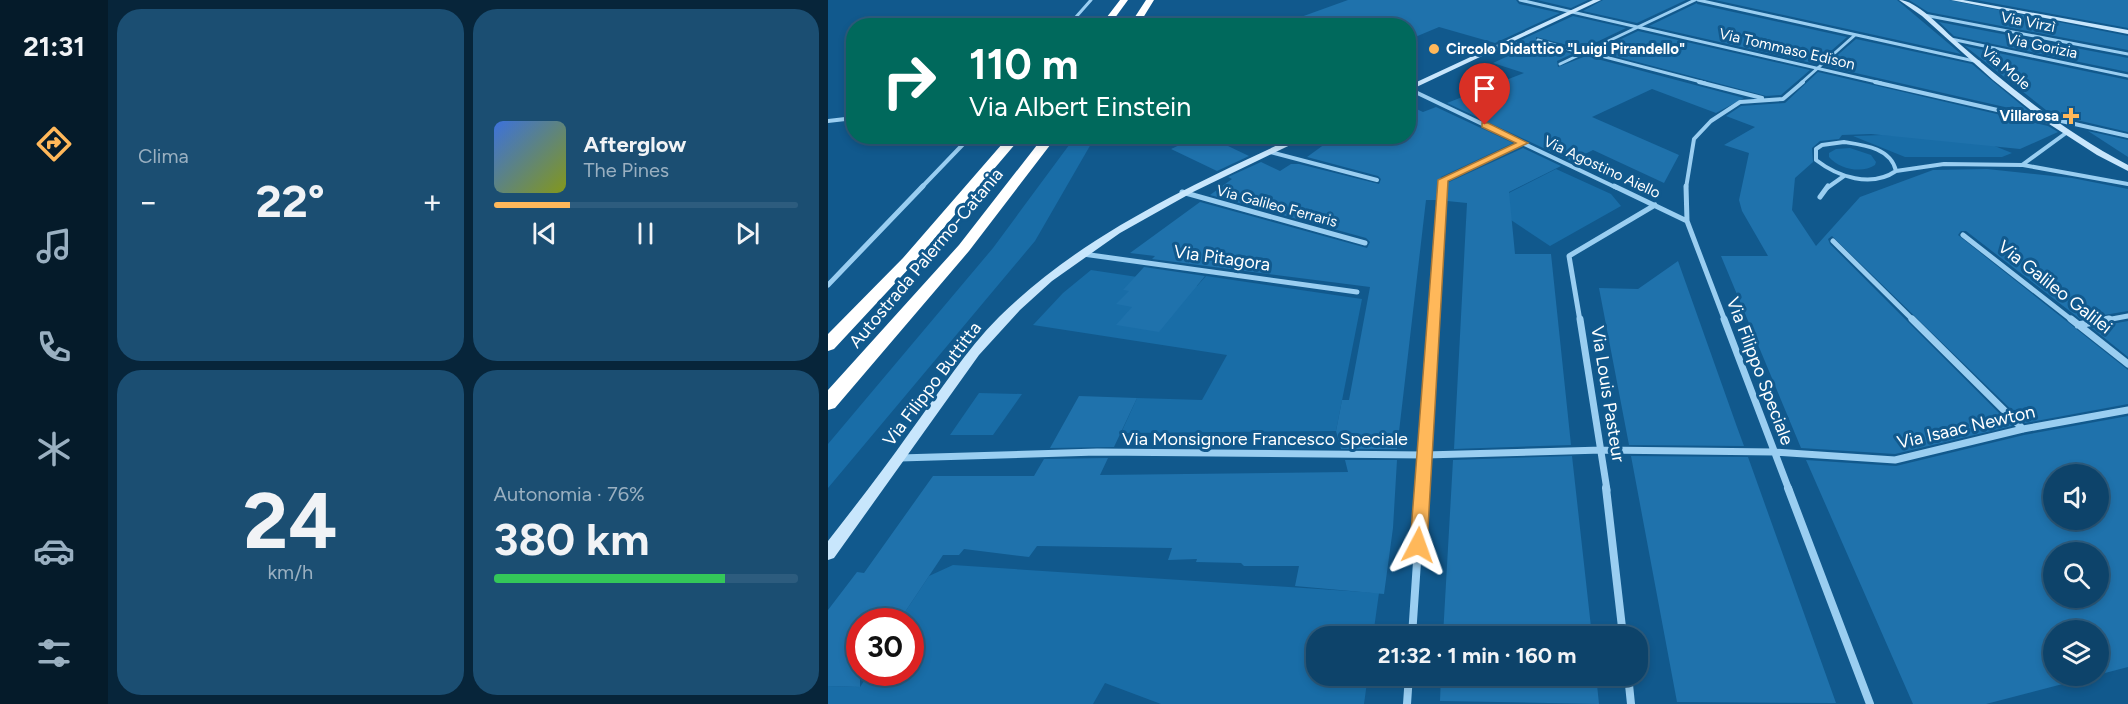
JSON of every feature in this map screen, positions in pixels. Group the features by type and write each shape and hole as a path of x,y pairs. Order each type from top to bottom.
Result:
{"highway":[{"path":"1110,18 1124,0"},
{"path":"1138,18 1150,0"},
{"name":"Autostrada Palermo-Catania","path":"828,345 924,243 1009,144"},
{"name":"Autostrada Palermo-Catania","path":"828,404 964,248 1045,144"}],"main road":[{"path":"1416,86 1598,0"},
{"name":"Via Mole","path":"1902,0 1924,15 2047,120 2093,151 2126,166"},
{"path":"1954,0 2128,32"},
{"name":"Via Filippo Buttitta","path":"828,553 899,459 968,361 1016,307 1083,254 1181,192 1288,144"}],"street":[{"path":"1075,18 1091,0"},
{"name":"Via Tommaso Edison","path":"1520,0 1818,69 2128,136"},
{"path":"1560,64 1696,0 1979,62"},
{"name":"Via Virzì","path":"1924,15 2128,54"},
{"path":"1818,69 1855,35"},
{"name":"Via Gorizia","path":"1951,39 2128,76"},
{"path":"1538,40 1769,100"},
{"name":"Via Filippo Speciale","path":"1818,69 1783,99 1740,102 1711,121 1694,139 1686,185 1687,220 1870,704"},
{"name":"Via Agostino Aiello","path":"1416,92 1687,220"},
{"path":"828,122 846,119"},
{"path":"2022,165 2066,133"},
{"path":"1413,626 1443,180 1523,143"},
{"path":"1896,171 1896,165 1891,159 1864,146 1832,143 1816,149 1816,160 1822,166 1844,176 1883,178 1896,171 1944,164 2022,165 2128,184"},
{"path":"828,285 963,144"},
{"path":"1270,152 1377,180"},
{"path":"1820,197 1830,184 1844,176"},
{"name":"Via Galileo Ferraris","path":"1181,192 1365,243"},
{"name":"Via Louis Pasteur","path":"1622,626 1602,450 1569,256 1654,205"},
{"name":"Via Galileo Galilei","path":"1963,235 2128,364"},
{"path":"1833,241 2023,429"},
{"name":"Via Pitagora","path":"1083,254 1357,292"},
{"path":"2078,325 2128,316"},
{"name":"Via Isaac Newton","path":"1774,452 1895,460 2023,429 2128,410"},
{"name":"Via Monsignore Francesco Speciale","path":"899,459 1097,452 1425,454 1602,450 1774,452"},
{"path":"1407,704 1408,686"},
{"path":"1629,686 1631,704"}],"shaded area":[{"path":"1853,136 1977,139 2012,153 2002,157 1905,157"},
{"path":"1070,144 1091,144 1035,241 828,488 828,444 993,248"},
{"path":"1850,148 1871,155 1876,162 1875,165 1864,169 1851,169 1839,165 1829,157 1829,153 1836,149"},
{"path":"1556,169 1611,194 1621,206 1550,246 1487,204"},
{"path":"1091,270 1197,286 1206,276 1362,299 1336,431 1121,433 1137,398 1202,400 1227,355 1033,325 1063,293"},
{"path":"979,393 1022,394 993,435 950,435"},
{"path":"953,565 1379,593 1374,626 1306,626 1306,686 1366,686 1364,704 1161,704 1105,683 1093,704 828,704 828,686 924,686 924,608 908,608 929,576"}],"building":[{"path":"1348,0 1516,0 1519,4 1560,13 1495,43 1439,27 1416,37 1416,18 1298,18"},
{"path":"1537,0 1588,0 1571,8"},
{"path":"1603,0 1686,0 1637,23 1583,11"},
{"path":"1715,0 1897,0 1961,54"},
{"path":"1909,0 1949,0 2128,36 2128,50 1928,12"},
{"path":"1976,0 2128,0 2128,28"},
{"path":"1697,3 1847,37 1816,64 1649,26"},
{"path":"1573,16 1626,28 1582,49 1536,37 1536,43 1572,54 1557,61 1558,67 1586,56 1744,98 1716,113 1652,89 1592,117 1679,155 1664,183 1593,150 1571,161 1447,103 1524,73 1493,63 1521,50 1508,46"},
{"path":"1939,22 2128,58 2128,72 1954,36"},
{"path":"1638,31 1810,70 1781,95 1766,96 1596,51"},
{"path":"1856,39 1972,64 2031,113 1825,66"},
{"path":"1965,46 2128,80 2128,132 2051,114"},
{"path":"1818,72 2048,126 2058,132 2020,149 1871,134 1842,135 1839,139 1820,141 1812,148 1813,162 1795,178 1792,210 1816,246 1860,197 1933,170 1987,169 2072,178 2128,189 2128,311 2080,319 1966,231 1961,231 1958,235 2128,370 2128,404 2025,423 1832,236 1828,239 1830,244 2012,426 1895,454 1801,448 1721,256 1768,256 1742,211 1739,200 1749,153 1724,145 1755,127 1726,116 1741,106 1785,103"},
{"path":"1436,107 1513,143 1441,177 1437,200 1426,200 1397,449 1341,449 1336,431 1342,400 1349,400 1370,287 1152,259 1155,256 1130,253 1200,202 1367,248 1370,242 1366,238 1210,195 1232,179 1228,177 1261,162 1280,171 1291,164 1299,164 1379,184 1381,179 1378,176 1307,157 1325,144 1416,144 1416,109 1423,112"},
{"path":"2088,131 2128,140 2128,157"},
{"path":"1182,144 1224,144 1249,156 1217,171 1171,149"},
{"path":"1523,148 1561,166 1509,192 1515,254 1551,254 1571,445 1454,449 1467,203 1447,201 1447,183"},
{"path":"1678,261 1744,446 1629,445 1599,288 1638,289"},
{"path":"1144,267 1205,276 1159,332 1116,325 1132,307 1116,304 1129,291 1123,290"},
{"path":"2128,321 2128,357 2092,328 2111,324"},
{"path":"1079,396 1137,398 1114,447 1050,448"},
{"path":"2128,416 2128,667 2109,672 2109,620 2043,620 2043,686 2055,686 1986,704 1913,704 1806,460 1896,466 2024,435"},
{"path":"1572,456 1591,626 1444,626 1453,460"},
{"path":"1631,456 1748,457 1836,703 1677,702"},
{"path":"1108,458 1100,475 1348,472 1345,460 1397,460 1393,528 1384,594 1295,586 1299,566 1244,566 1241,563 1196,562 1197,559 1168,560 1172,548 1037,546 1029,557 964,549 959,555 943,555 908,608 846,608 846,686 860,687 828,686 828,610 857,572 864,573 933,476 1034,476 1044,459"},
{"path":"1441,686 1597,686 1599,704 1440,701"}],"place":[{"name":"Circolo Didattico \"Luigi Pirandello\"","path":"1434,49"},
{"name":"Villarosa","path":"2071,116"}],"route":[{"path":"1418,545 1443,180 1523,143 1485,125"}]}
